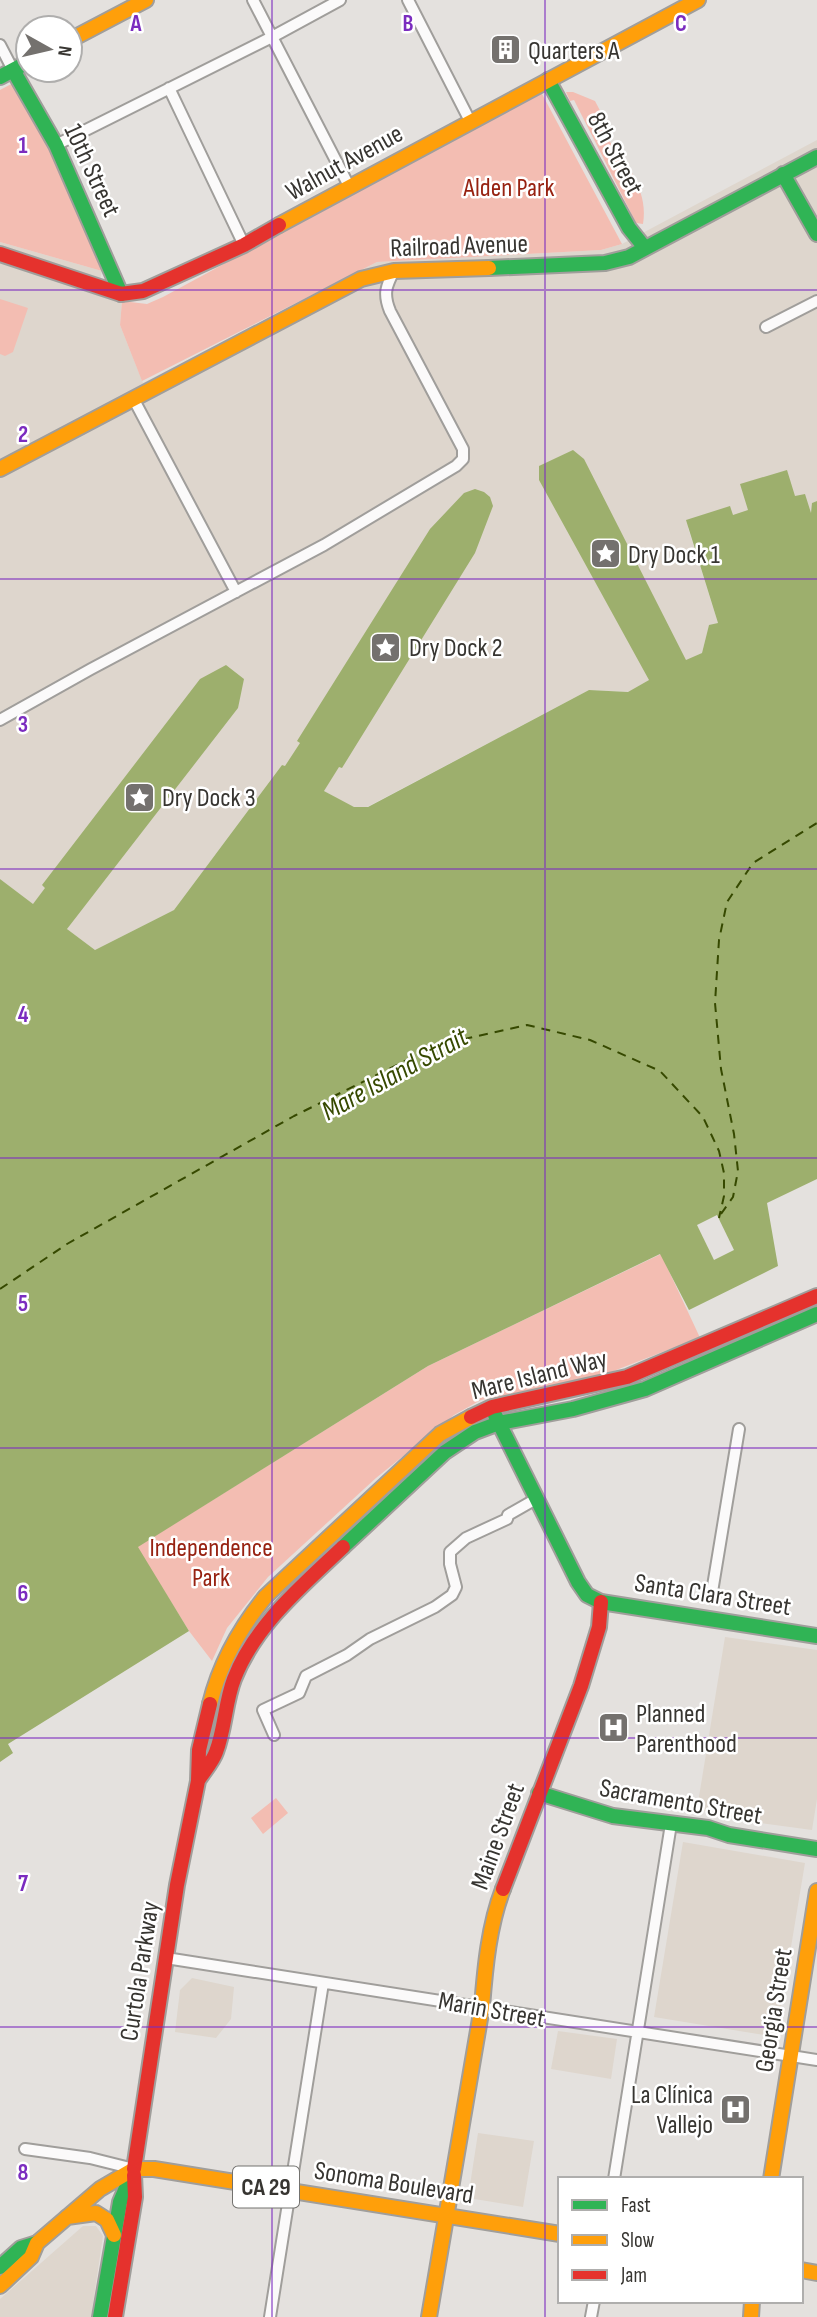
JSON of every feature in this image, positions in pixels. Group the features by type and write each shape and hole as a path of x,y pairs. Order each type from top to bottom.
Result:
{"street":[{"path":"84,33 146,0"},
{"path":"253,0 349,186"},
{"path":"56,145 340,0"},
{"path":"408,0 470,121"},
{"name":"Walnut Avenue","path":"121,294 143,291 161,284 244,245 698,0"},
{"path":"0,45 7,74"},
{"name":"10th Street","path":"7,74 56,145 121,294"},
{"name":"8th Street","path":"548,80 629,228 645,247"},
{"path":"169,88 244,245"},
{"name":"Railroad Avenue","path":"0,469 344,286 370,276 394,271 595,264 629,257 817,157"},
{"path":"783,174 817,234"},
{"path":"0,254 121,294"},
{"path":"0,720 91,668 324,545 456,466 463,459 463,449 390,311 385,297 386,287 394,271"},
{"path":"766,327 817,301"},
{"path":"133,398 236,592"},
{"name":"Mare Island Way","path":"229,1651 251,1614 266,1596 440,1434 459,1422 492,1407 627,1377 817,1296"},
{"name":"Mare Island Way","path":"243,1659 267,1624 293,1594 445,1452 475,1432 499,1423 573,1409 645,1389 817,1314"},
{"path":"492,1407 578,1582 587,1595 601,1602"},
{"path":"710,1598 739,1429"},
{"path":"274,1735 263,1710 299,1693 306,1676 347,1655 370,1639 435,1607 452,1595 456,1587 450,1552 466,1538 507,1519 508,1515 519,1507 536,1499"},
{"name":"Santa Clara Street","path":"601,1602 817,1636"},
{"name":"Maine Street","path":"429,2317 497,1905 584,1675 599,1627 601,1602"},
{"name":"Curtola Parkway","path":"115,2317 135,2197 134,2169 166,1958 181,1862 198,1780 199,1750 216,1679 229,1651"},
{"name":"Curtola Parkway","path":"198,1780 216,1753 225,1708 243,1659"},
{"name":"Sacramento Street","path":"539,1793 599,1813 708,1828 729,1835 817,1849"},
{"path":"614,2177 671,1824"},
{"name":"Georgia Street","path":"771,2177 817,1891"},
{"name":"Marin Street","path":"166,1958 817,2060"},
{"path":"270,2317 323,1983"},
{"path":"25,2149 90,2158 134,2169"},
{"path":"0,2286 31,2257 37,2243 64,2218 100,2189 134,2169"},
{"name":"Curtola Parkway","path":"100,2317 120,2202 134,2169"},
{"name":"Sonoma Boulevard","path":"134,2169 154,2169 558,2234"},
{"path":"64,2218 96,2213 107,2220 114,2235"},
{"path":"0,2267 21,2248 37,2243"}],"shaded area":[{"path":"817,140 817,501 812,503 813,520 688,528 718,623 709,626 702,653 686,661 684,658 648,677 649,680 629,692 589,690 367,807 354,807 344,803 282,765 174,910 95,950 67,929 72,921 32,904 0,879 0,242 102,271 97,293 122,301 120,325 143,383 377,262 601,250 622,244"},
{"path":"725,1637 817,1650 817,1799 812,1830 753,1822 697,1809"},
{"path":"683,1842 805,1863 776,2037 654,2017"},
{"path":"192,1978 234,1987 231,2019 216,2038 175,2032 180,1990"},
{"path":"558,2031 617,2039 611,2079 551,2069"},
{"path":"478,2133 534,2141 523,2207 468,2198"},
{"path":"83,2226 96,2226 103,2236 91,2317 0,2317 0,2299"}],"green space":[{"path":"14,83 19,84 43,125 105,264 102,271 0,242 0,90"},
{"name":"Alden Park","path":"541,92 622,244 601,250 377,262 142,381 120,325 122,301 147,304 163,297"},
{"path":"566,92 595,101 607,124 602,127 628,175 632,173 638,186 643,204 643,224 636,223 574,100 570,101"},
{"path":"0,299 28,308 13,352 5,356 0,354"},
{"name":"Independence Park","path":"661,1254 702,1342 670,1349 606,1374 481,1400 454,1415 376,1478 268,1577 227,1628 212,1661 189,1631 137,1547 428,1366"},
{"path":"276,1798 288,1813 263,1834 251,1818"}],"water":[{"name":"Mare Island Strait","path":"573,450 584,459 686,660 702,653 709,625 718,623 686,520 730,506 733,515 748,510 740,484 787,470 795,496 805,494 811,513 812,503 817,501 817,1179 767,1203 778,1266 689,1310 660,1254 428,1366 138,1547 189,1631 8,1744 13,1753 0,1762 0,879 33,904 45,888 42,885 200,679 226,665 244,679 238,708 67,929 95,950 174,910 282,765 285,766 300,743 297,741 430,529 464,493 475,489 490,497 493,506 475,553 342,768 339,767 324,791 354,807 368,807 589,690 628,692 649,680 539,480 539,466"}],"pier":[{"path":"717,1215 734,1250 714,1260 697,1225"}],"ferry route":[{"path":"721,1214 733,1197 738,1171 734,1134 721,1069 715,1003 719,940 727,902 753,863 817,823"},
{"path":"0,1289 67,1244 294,1116 437,1045 527,1025 590,1040 660,1071 703,1117 719,1151 724,1173 724,1196 719,1218"}],"traffic: fast":[{"path":"13,70 56,145 121,294"},
{"path":"0,77 14,70"},
{"path":"548,80 629,228 645,248"},
{"path":"489,268 605,263 629,257 817,157"},
{"path":"783,174 817,234"},
{"path":"343,1547 445,1452 475,1432 499,1423 573,1409 645,1389 817,1314"},
{"path":"495,1415 587,1595 601,1602 817,1636"},
{"path":"539,1793 613,1816 708,1828 729,1835 817,1849"},
{"path":"100,2317 120,2202 134,2169"},
{"path":"0,2267 21,2248 37,2243"}],"traffic: slow":[{"path":"84,33 146,0"},
{"path":"279,225 698,0"},
{"path":"0,469 361,279 394,271 489,268"},
{"path":"210,1704 219,1674 232,1647 266,1596 440,1434 471,1417"},
{"path":"429,2317 482,2007 488,1947 503,1889"},
{"path":"771,2177 817,1891"},
{"path":"0,2286 31,2257 37,2243 100,2189 134,2169 154,2169 558,2234"},
{"path":"67,2217 96,2213 107,2220 114,2235"},
{"path":"803,2270 817,2273"},
{"path":"751,2317 752,2303"}],"traffic: jam":[{"path":"0,254 121,294 143,291 244,245 279,225"},
{"path":"471,1417 492,1407 627,1377 817,1296"},
{"path":"199,1779 215,1755 234,1679 254,1641 281,1607 343,1547"},
{"path":"503,1889 581,1686 599,1627 601,1602"},
{"path":"134,2169 177,1885 198,1781 199,1750 210,1704"},
{"path":"115,2317 135,2197 134,2175"}],"place":[{"name":"Quarters A","path":"505,50"},
{"name":"Dry Dock 1","path":"605,554"},
{"name":"Dry Dock 2","path":"386,647"},
{"name":"Dry Dock 3","path":"139,797"},
{"name":"Planned Parenthood","path":"613,1728"},
{"name":"La Clínica Vallejo","path":"736,2109"}]}
